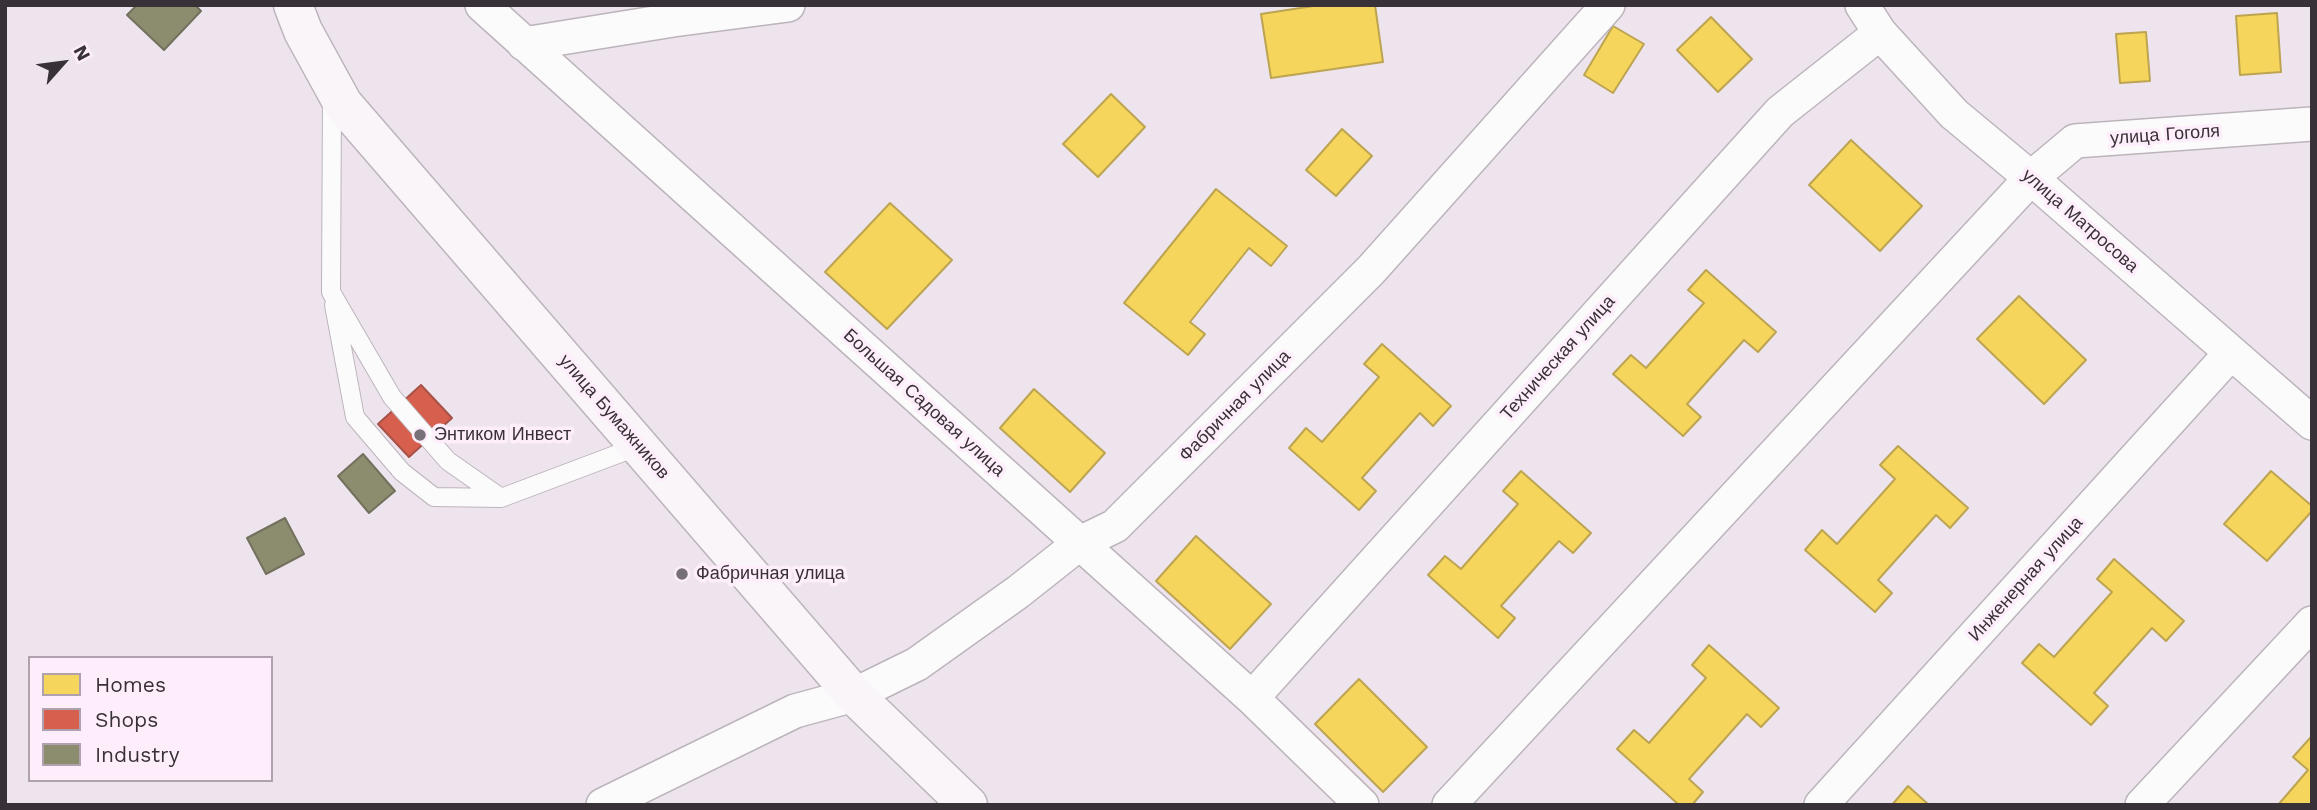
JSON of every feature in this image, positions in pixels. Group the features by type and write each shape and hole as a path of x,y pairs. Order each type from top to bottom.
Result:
{"main road":[{"name":"улица Бумажников","path":"293,5 303,31 343,104 854,695 968,805"}],"street":[{"name":"Большая Садовая улица","path":"482,5 1252,698 1362,805"},
{"path":"524,44 677,13 788,5"},
{"name":"Фабричная улица","path":"603,805 795,711 854,695 917,664 1018,592 1080,543 1115,526 1371,270 1608,5"},
{"name":"улица Матросова","path":"1871,19 1955,114 2312,423"},
{"name":"Техническая улица","path":"1252,698 1780,111 1871,19"},
{"name":"улица Гоголя","path":"2031,178 2075,141 2312,124"},
{"path":"1449,805 2031,178"},
{"name":"Инженерная улица","path":"1821,805 2230,354"},
{"path":"2142,805 2312,623"}],"lane":[{"path":"332,84 331,292 355,417 402,472 434,497 500,498 639,446"},
{"path":"331,292 392,397 449,461 500,498"}],"building: Homes":[{"path":"1320,5 1375,5 1383,62 1271,78 1261,14"},
{"path":"2277,13 2281,72 2240,75 2236,16"},
{"path":"1711,17 1752,59 1718,92 1677,50"},
{"path":"1613,26 1644,44 1613,93 1584,75"},
{"path":"2146,32 2150,81 2120,83 2116,34"},
{"path":"1111,94 1145,127 1098,177 1063,144"},
{"path":"1342,129 1372,156 1336,196 1306,170"},
{"path":"1851,140 1922,206 1880,251 1809,185"},
{"path":"1216,189 1287,246 1271,266 1249,248 1190,322 1205,334 1188,355 1124,303"},
{"path":"890,203 952,260 887,329 825,272"},
{"path":"1706,270 1776,332 1758,352 1744,340 1687,404 1701,417 1683,436 1613,374 1631,355 1646,368 1704,303 1688,290"},
{"path":"2019,296 2086,360 2044,404 1977,339"},
{"path":"1382,344 1451,406 1433,426 1420,413 1362,478 1376,491 1359,510 1289,448 1306,428 1322,442 1379,377 1364,364"},
{"path":"1034,389 1105,453 1070,492 1000,428"},
{"path":"1898,446 1968,508 1950,528 1936,515 1878,580 1892,593 1875,612 1805,550 1822,530 1837,544 1895,479 1880,465"},
{"path":"1521,471 1591,533 1573,553 1559,541 1501,606 1515,618 1498,638 1428,575 1445,556 1461,569 1518,504 1503,491"},
{"path":"2271,471 2312,506 2312,511 2267,561 2224,524"},
{"path":"1196,536 1271,604 1230,649 1156,581"},
{"path":"2114,559 2184,621 2166,641 2152,628 2094,693 2108,706 2091,725 2022,663 2039,644 2054,657 2112,592 2097,579"},
{"path":"1709,645 1779,708 1761,727 1747,714 1689,779 1703,792 1692,805 1679,805 1617,749 1634,730 1649,743 1706,678 1692,665"},
{"path":"1359,679 1427,747 1383,792 1315,724"},
{"path":"2311,737 2312,805 2278,805 2308,770 2293,757"},
{"path":"1908,786 1929,805 1892,805"}],"building: Shops":[{"path":"421,385 452,418 409,457 378,424"}],"building: Industry":[{"path":"137,5 195,5 201,11 164,50 127,15"},
{"path":"363,454 395,491 369,513 338,476"},
{"path":"285,518 304,554 266,574 247,538"}],"place":[{"name":"Энтиком Инвест","path":"420,435"},
{"name":"Фабричная улица","path":"682,574"}]}
